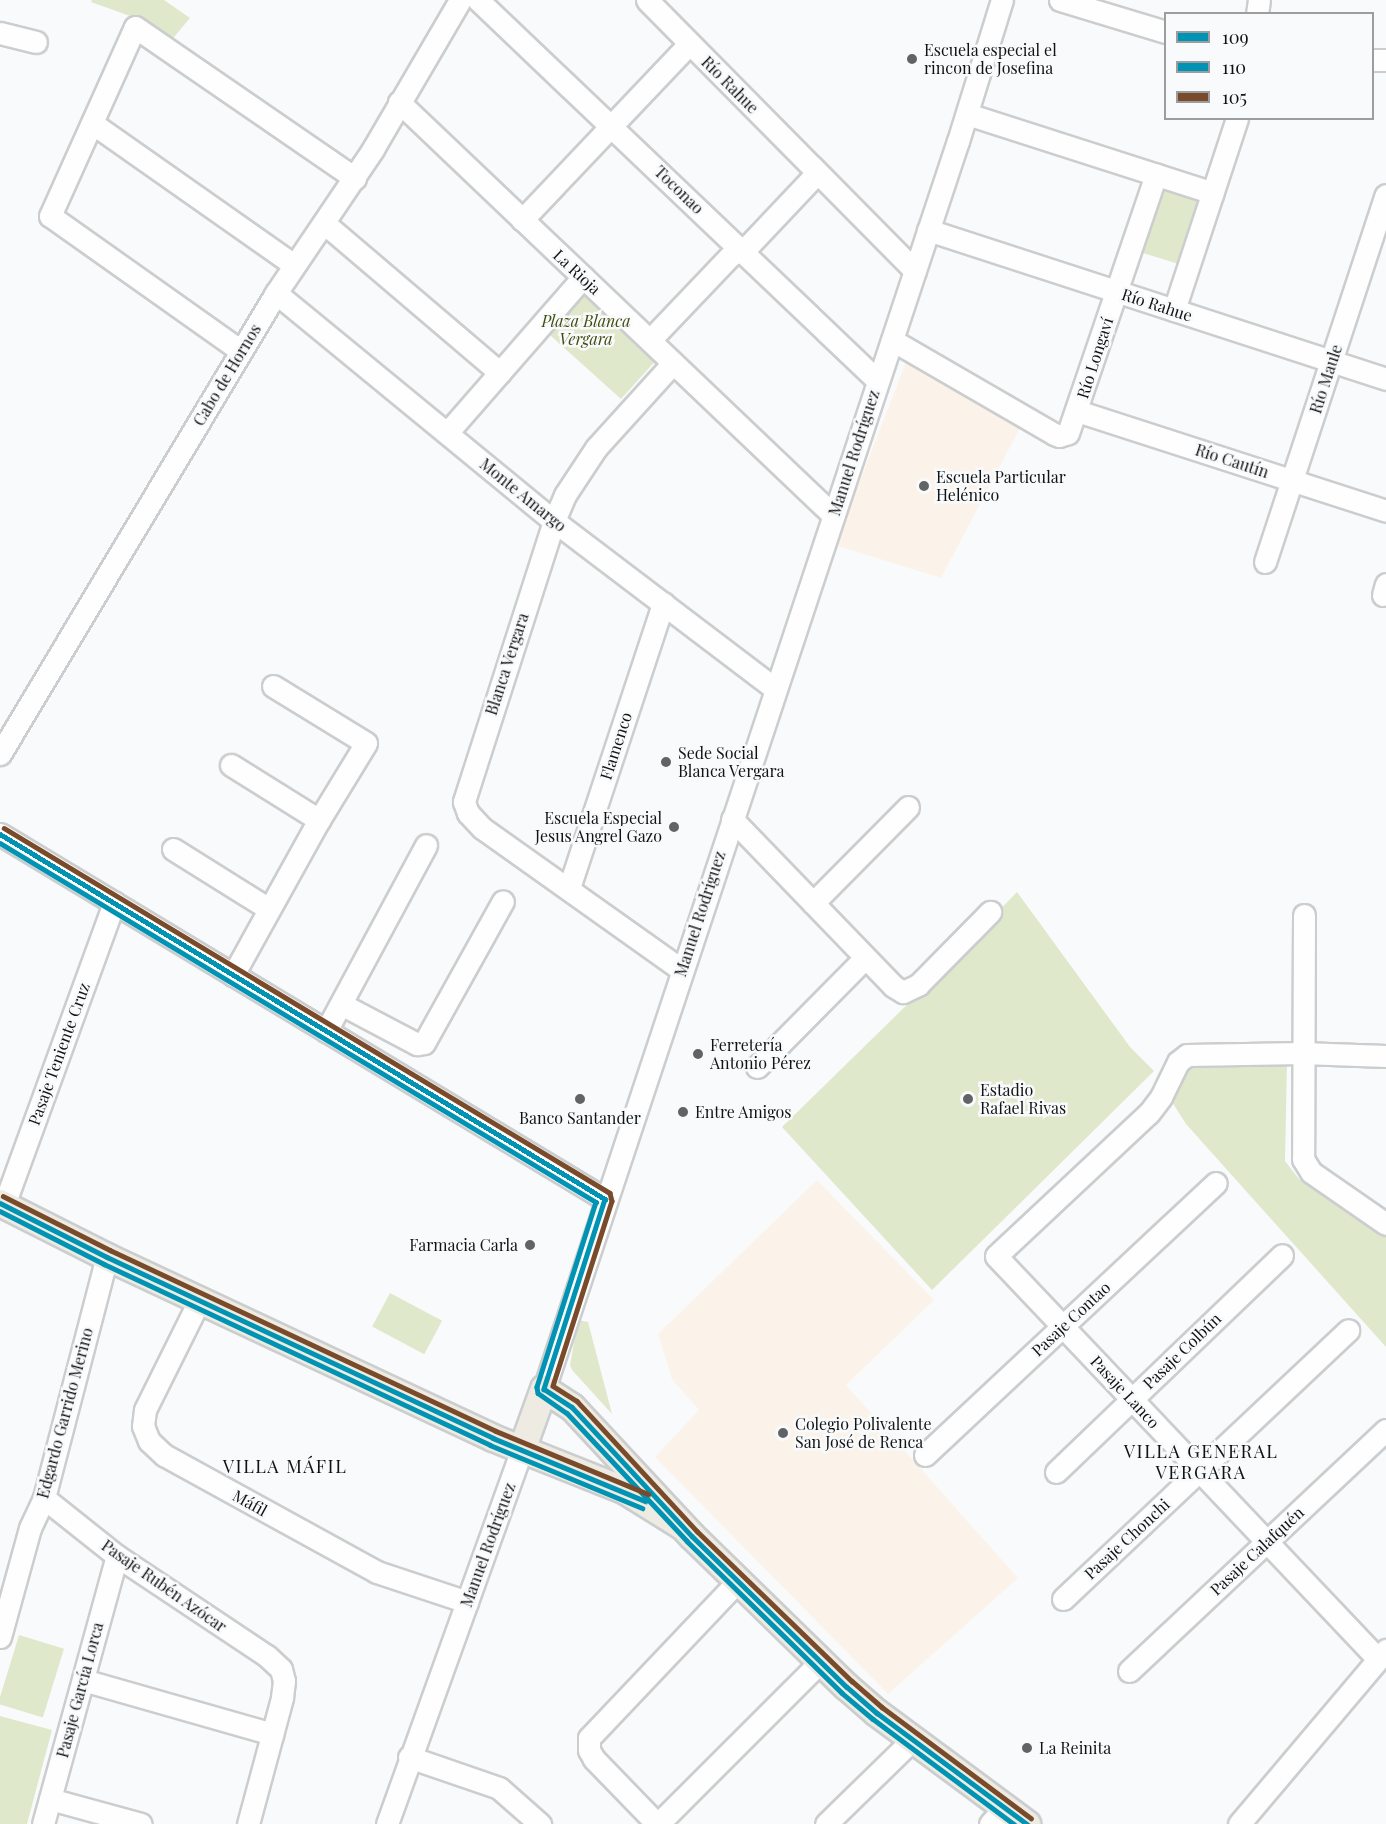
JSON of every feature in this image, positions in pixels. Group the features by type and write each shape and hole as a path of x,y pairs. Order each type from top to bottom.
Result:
{"main road":[{"path":"2,1204 107,1257 522,1450 624,1490 652,1505 682,1526"},
{"path":"544,1389 572,1407 682,1526 820,1662 997,1815 1027,1824"},
{"name":"Manuel Rodríguez","path":"522,1450 544,1389"}],"street":[{"name":"Cabo de Hornos","path":"0,754 276,293 355,178 460,0"},
{"name":"Toconao","path":"478,0 878,381"},
{"name":"Río Rahue","path":"647,0 915,271"},
{"name":"Manuel Rodríguez","path":"544,1389 605,1199 967,114 1002,0"},
{"path":"1060,0 1164,31"},
{"path":"241,351 50,216 135,27 355,178"},
{"path":"0,33 36,42"},
{"path":"522,220 689,44"},
{"name":"La Rioja","path":"399,102 833,515"},
{"path":"967,114 1213,194"},
{"path":"1174,310 1236,120"},
{"path":"92,123 294,266"},
{"path":"650,340 730,256 741,249 817,172"},
{"name":"Río Longaví","path":"892,340 1054,434 1064,435 1071,429 1156,175"},
{"name":"Río Maule","path":"1265,562 1386,195"},
{"path":"324,223 500,373"},
{"name":"Río Rahue","path":"928,230 1386,379"},
{"path":"447,433 583,277"},
{"name":"Monte Amargo","path":"276,293 554,521 775,689"},
{"name":"Blanca Vergara","path":"569,888 482,828 465,808 466,788 554,521 574,478 596,448 674,363"},
{"name":"Río Cautín","path":"1077,411 1386,511"},
{"name":"Flamenco","path":"569,888 663,603"},
{"path":"233,975 319,820 366,743 273,686"},
{"path":"231,765 319,820"},
{"path":"813,903 908,807"},
{"path":"732,819 865,958 893,986 903,992 918,985 990,912"},
{"path":"0,834 605,1199"},
{"path":"326,1031 426,845"},
{"path":"173,849 269,909"},
{"path":"569,888 682,970"},
{"path":"341,1004 417,1044 424,1043 503,901"},
{"name":"Pasaje Teniente Cruz","path":"2,1204 114,902"},
{"path":"1304,915 1302,1053 1302,1153 1304,1164 1311,1172 1386,1224"},
{"path":"757,1067 865,958"},
{"path":"1302,1053 1386,1056"},
{"name":"Pasaje Lanco","path":"1302,1053 1187,1055 1178,1062 1161,1097 1149,1113 996,1256 1267,1542 1382,1654"},
{"name":"Pasaje Contao","path":"926,1455 1216,1183"},
{"name":"Pasaje Colbún","path":"1056,1472 1282,1255"},
{"name":"Edgardo Garrido Merino","path":"0,1637 30,1528 44,1497 107,1257"},
{"name":"Máfil","path":"200,1299 148,1401 143,1418 149,1441 164,1455 377,1572 467,1602"},
{"name":"Pasaje Chonchi","path":"1063,1599 1348,1330"},
{"name":"Pasaje Calafquén","path":"1129,1671 1386,1430"},
{"name":"Manuel Rodríguez","path":"387,1824 522,1450"},
{"name":"Pasaje Rubén Azócar","path":"44,1497 117,1556 277,1664 283,1675 282,1698 272,1734"},
{"name":"Pasaje García Lorca","path":"43,1824 117,1556"},
{"path":"739,1580 594,1731 588,1746 594,1759 658,1824 820,1662"},
{"path":"1239,1824 1382,1654"},
{"path":"83,1680 272,1734 248,1824"},
{"path":"826,1824 912,1740"},
{"path":"410,1757 499,1788 540,1824"},
{"path":"50,1799 141,1824"}],"shaded area":[{"name":"Escuela Particular Helénico","path":"907,360 1020,428 941,578 835,545"},
{"name":"Colegio Polivalente San José de Renca","path":"817,1180 934,1300 846,1385 1018,1578 888,1694 655,1457 699,1410 672,1379 658,1334"}],"green space":[{"path":"92,0 164,0 190,18 169,43 130,16 91,2"},
{"path":"1160,185 1199,197 1179,264 1140,252"},
{"name":"Plaza Blanca Vergara","path":"582,290 658,358 621,399 545,331"},
{"name":"Estadio Rafael Rivas","path":"1017,892 1130,1047 1154,1071 932,1290 782,1127 916,996"},
{"path":"1287,1060 1285,1161 1299,1179 1386,1231 1386,1347 1186,1124 1167,1094 1182,1061"},
{"path":"390,1293 442,1321 424,1354 372,1327"},
{"path":"578,1320 588,1322 612,1414 570,1365"},
{"path":"19,1635 64,1649 43,1718 0,1704 0,1697"},
{"path":"0,1716 52,1730 27,1824 0,1824"}],"transit line":[{"name":"105","path":"4,828 610,1193 612,1201 553,1386 577,1401 697,1531 852,1681 882,1707 1031,1818"},
{"name":"109","path":"0,834 605,1199 544,1389 572,1407 692,1536 847,1687 877,1713 1027,1824"},
{"name":"110","path":"0,843 596,1202 537,1387 538,1393 567,1413 687,1541 842,1693 873,1719 1014,1824"},
{"name":"105","path":"3,1196 110,1250 496,1431 648,1494"},
{"name":"109","path":"0,1203 107,1257 493,1438 645,1501"},
{"name":"110","path":"0,1211 104,1264 490,1445 642,1508"}],"place":[{"name":"Escuela especial el rincon de Josefina","path":"912,59"},
{"name":"Escuela Particular Helénico","path":"924,486"},
{"name":"Sede Social Blanca Vergara","path":"666,762"},
{"name":"Escuela Especial Jesus Angrel Gazo","path":"674,827"},
{"name":"Ferretería Antonio Pérez","path":"698,1054"},
{"name":"Banco Santander","path":"580,1099"},
{"name":"Estadio Rafael Rivas","path":"968,1099"},
{"name":"Entre Amigos","path":"683,1112"},
{"name":"Farmacia Carla","path":"530,1245"},
{"name":"Colegio Polivalente San José de Renca","path":"783,1433"},
{"name":"La Reinita","path":"1027,1748"}],"district":[{"name":"VILLA GENERAL VERGARA","path":"1201,1462"},
{"name":"VILLA MÁFIL","path":"285,1466"}]}
